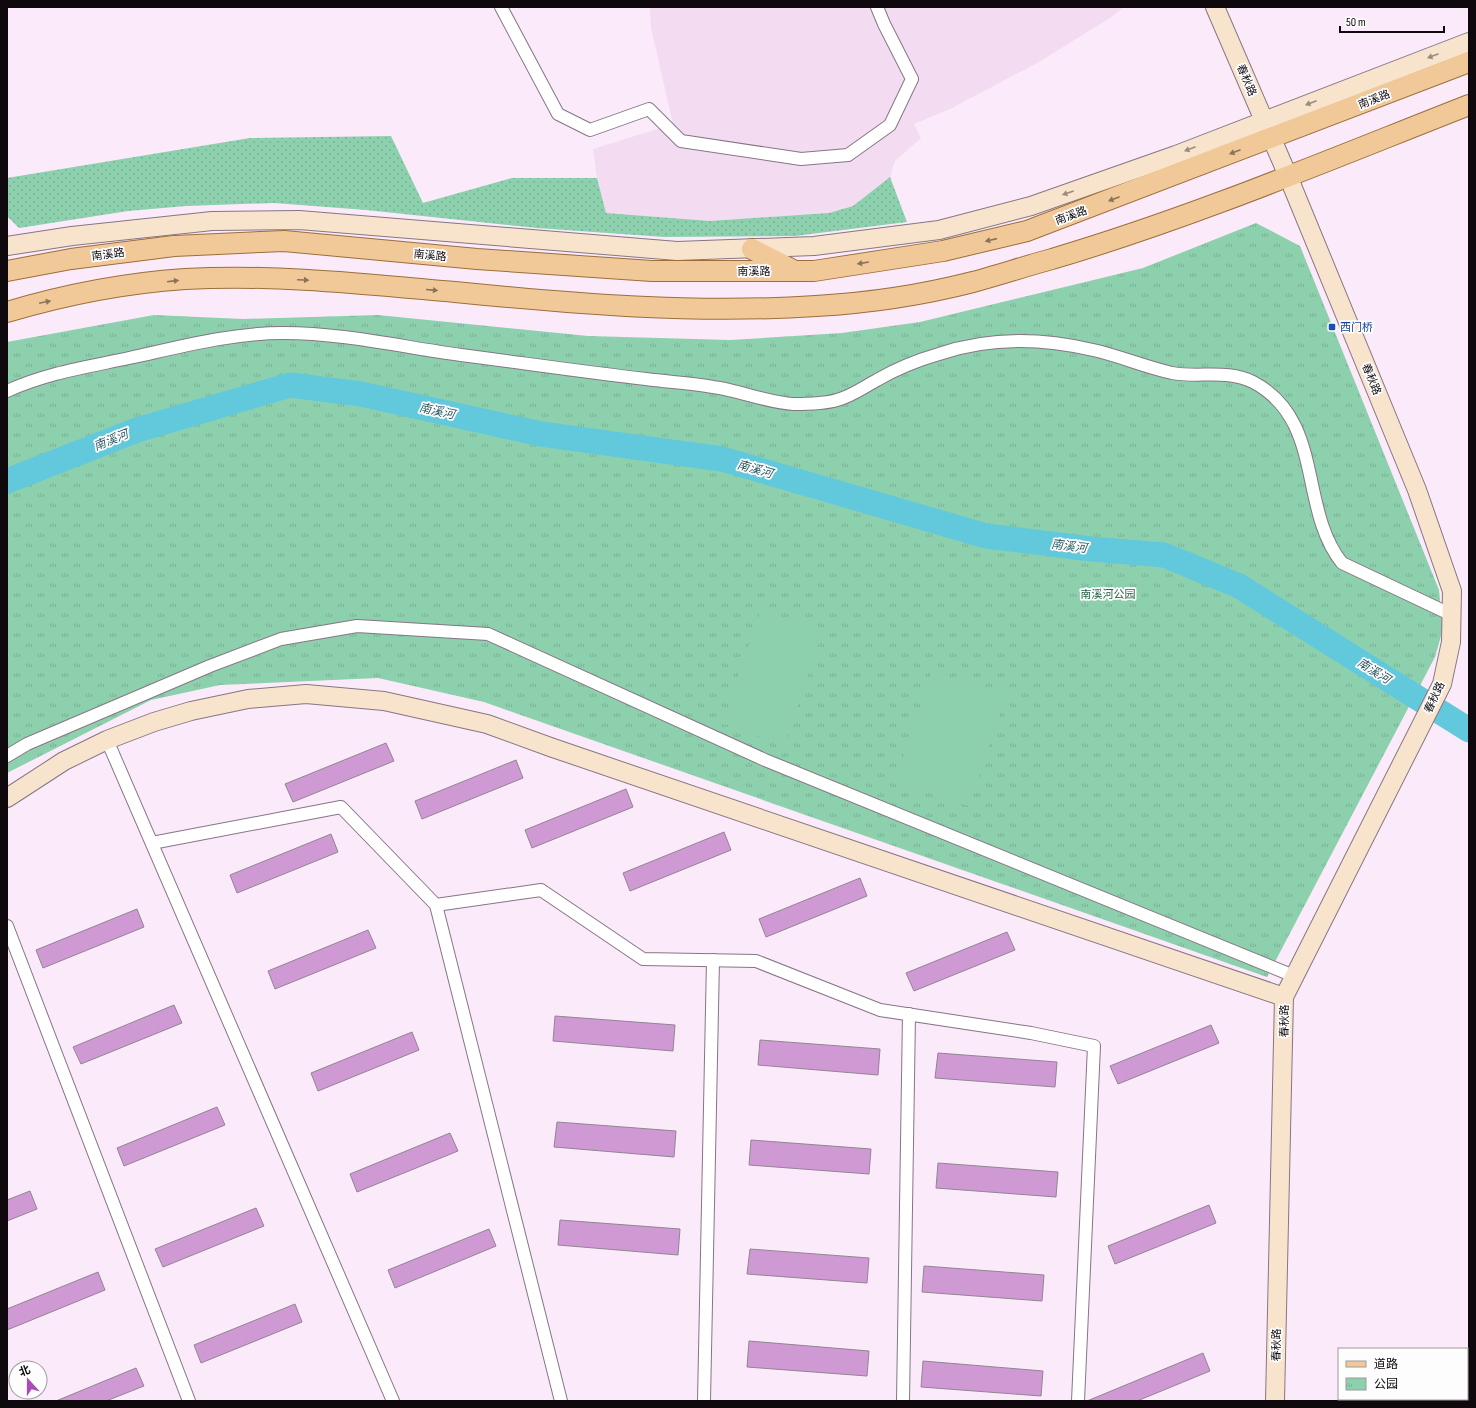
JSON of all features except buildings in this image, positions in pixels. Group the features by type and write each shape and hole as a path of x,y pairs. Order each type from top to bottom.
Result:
{"main road":[{"name":"南溪路","path":"7,271 71,259 174,246 284,241 477,259 652,271 814,271 943,251 1027,231 1268,130 1469,62"},
{"path":"7,312 104,289 183,279 248,278 330,281 550,301 679,309 816,306 899,297 972,282 1133,234 1288,176 1469,105"},
{"path":"752,249 794,271"}],"street":[{"path":"501,7 558,114 590,130 649,109 681,141 801,159 848,155 890,125 912,79 877,7"},
{"name":"春秋路","path":"1215,7 1288,176 1418,490 1452,591 1451,642 1442,684 1284,997 1275,1401"},
{"path":"7,246 72,236 212,221 299,220 678,251 814,246 939,230 1031,206 1176,155 1268,130 1469,42"},
{"path":"7,391 40,377 190,344 239,336 283,333 339,337 532,364 716,387 787,404 835,401 857,393 879,378 915,362 955,349 978,344 1004,340 1028,340 1092,349 1174,374 1227,375 1250,380 1268,392 1283,406 1295,425 1305,450 1324,534 1332,550 1342,563 1452,615"},
{"path":"7,756 27,744 281,639 357,626 488,634 765,760 1294,976"},
{"path":"7,798 64,761 107,740 154,722 192,711 248,699 306,694 384,701 431,710 487,724 560,751 1284,997"},
{"path":"107,740 393,1401"},
{"path":"152,842 341,807 436,905 561,1401"},
{"path":"436,905 541,890 643,959 756,961 880,1010 1031,1033 1094,1046 1078,1401"},
{"path":"7,926 189,1401"},
{"path":"704,1401 713,960"},
{"path":"903,1401 909,1014"}],"shaded area":[{"path":"650,7 1124,7 1113,16 1039,62 952,108 914,124 921,138 895,161 890,177 853,206 829,213 710,221 606,213 597,178 593,149 673,124 651,28"}],"green space":[{"path":"391,136 423,203 512,178 597,178 606,213 710,221 829,213 853,206 890,177 907,222 795,236 664,237 537,228 366,210 274,203 186,206 128,211 19,228 7,216 7,178 250,138"},
{"name":"南溪河公园","path":"1256,223 1300,246 1439,590 1443,629 1435,657 1267,977 484,702 378,678 220,685 151,700 7,773 7,342 154,315 243,319 378,315 588,336 730,340 842,333 920,322 1143,268"},
{"path":"761,611 823,632 784,745 722,723"},
{"path":"932,671 1006,695 969,806 895,782"}],"waterway":[{"name":"南溪河","path":"7,481 137,430 290,385 361,394 541,434 722,459 986,536 1091,549 1164,555 1239,586 1469,730"}],"place":[{"name":"西门桥","path":"1332,327"}]}
